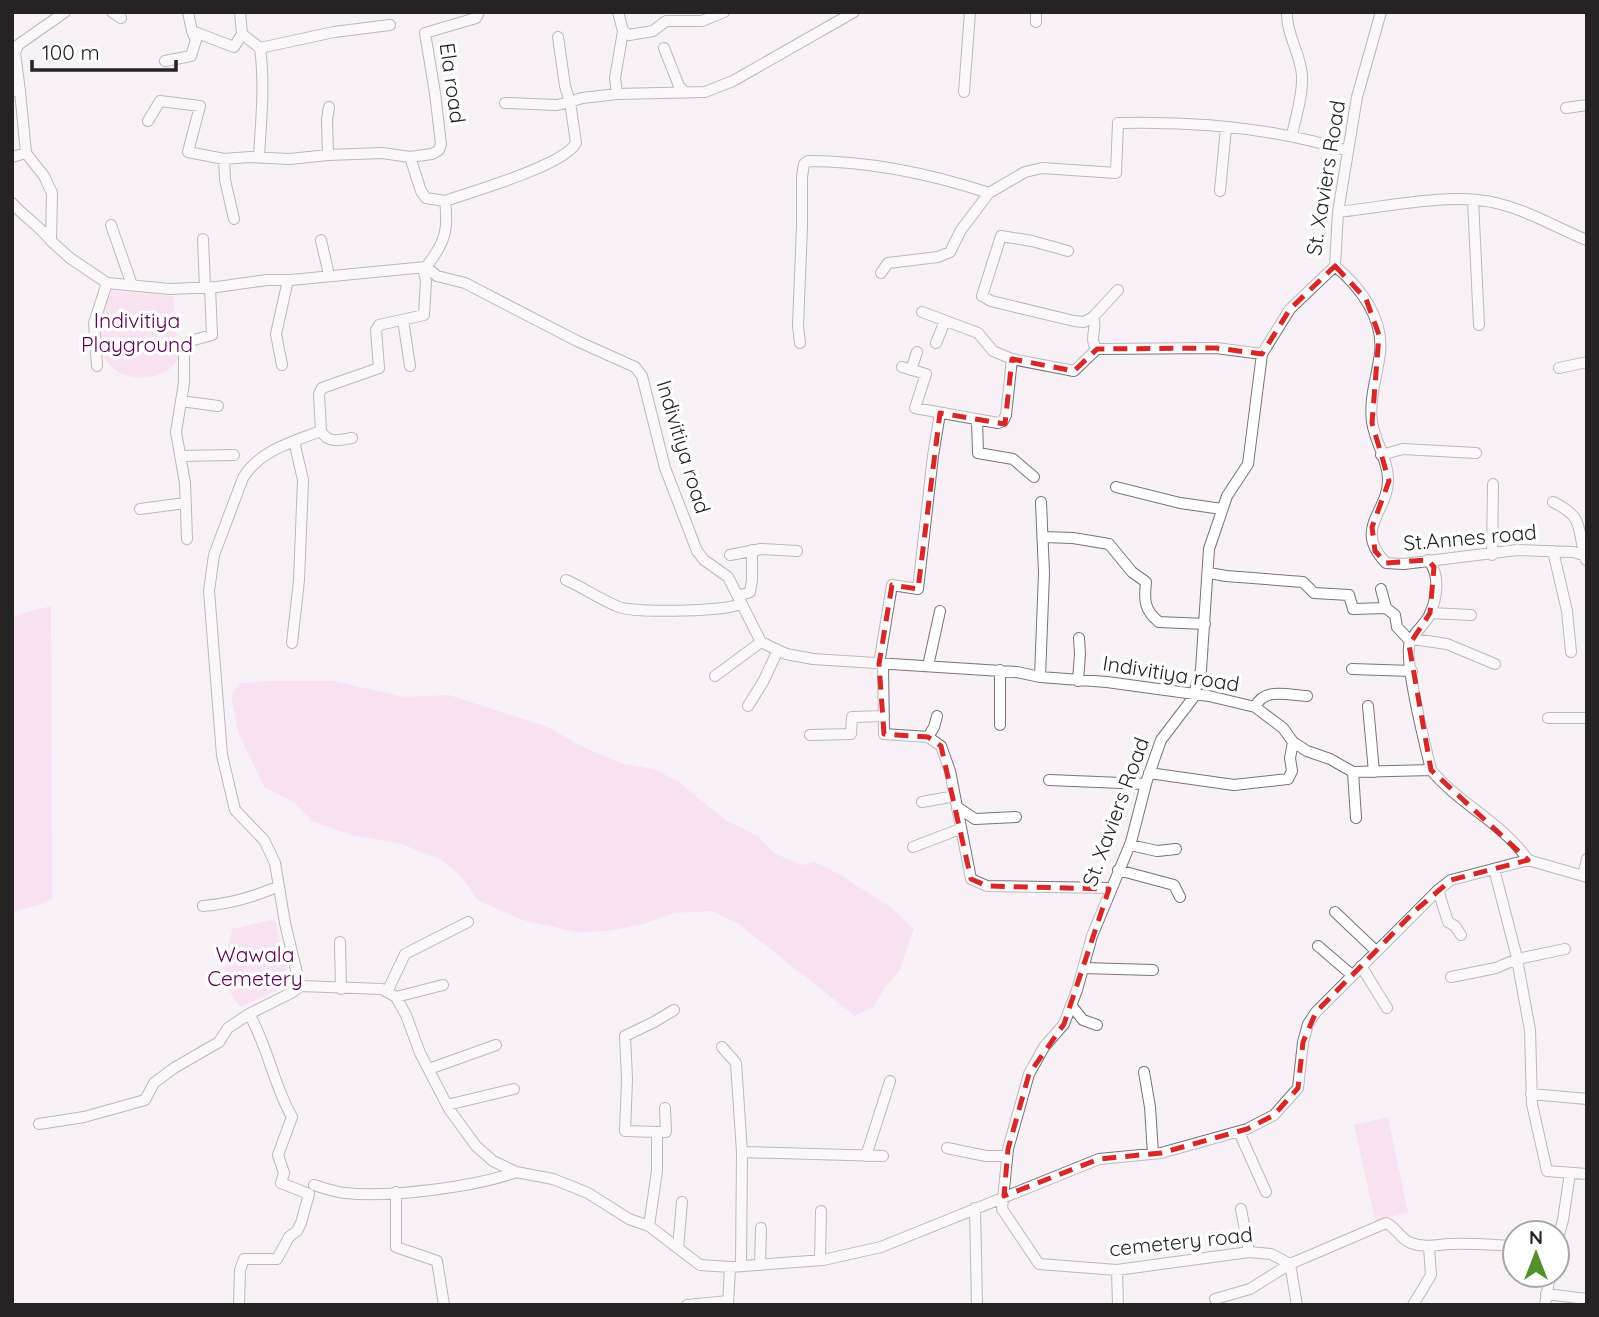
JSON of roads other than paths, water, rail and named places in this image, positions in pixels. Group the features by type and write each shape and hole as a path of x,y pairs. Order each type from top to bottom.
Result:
{"street":[{"path":"51,241 52,193 44,176 26,153 16,91 15,45 65,12"},
{"path":"165,61 191,56 197,40 188,12"},
{"path":"192,31 234,47 242,34 240,12"},
{"name":"Ela road","path":"410,157 432,154 439,150 441,144 425,33 476,18 479,12"},
{"path":"617,94 615,78 623,31 618,12"},
{"path":"623,31 629,35 653,31 667,17 702,21 724,12"},
{"path":"505,103 557,105 582,98 617,94 705,92 733,81 854,12"},
{"path":"964,92 970,12"},
{"path":"1287,12 1287,25 1299,58 1302,76 1292,135"},
{"name":"St. Xaviers Road","path":"1004,1196 1007,1156 1029,1073 1044,1046 1065,1024 1092,936 1130,845 1147,778 1161,740 1193,698 1201,670 1209,549 1227,496 1248,464 1262,354 1290,309 1335,265 1338,212 1357,97 1381,12"},
{"path":"260,48 334,32 390,25"},
{"path":"242,34 260,48 263,89 259,157"},
{"path":"148,121 160,101 200,106 188,152 224,159 290,159 382,153 410,157 421,191 426,198 446,201 556,160 573,148 576,143 573,109 565,86 558,37"},
{"path":"664,48 671,69 686,93"},
{"path":"1566,108 1587,105"},
{"path":"328,155 329,107"},
{"path":"881,273 888,264 938,257 950,252 961,230 989,193 1025,172 1042,168 1116,173 1118,123 1195,124 1292,135 1348,151"},
{"path":"1220,191 1226,128"},
{"path":"12,157 26,153"},
{"path":"224,159 225,180 234,219"},
{"path":"800,343 797,326 802,169 805,162 874,165 918,173 989,193"},
{"path":"1338,212 1432,201 1473,200 1509,207 1587,240"},
{"path":"1473,200 1479,325"},
{"path":"352,438 332,440 324,436 321,430 321,388 379,368 376,330 383,323 424,315 424,267 441,248 446,201"},
{"name":"Indivitiya road","path":"12,203 70,258 107,283 170,289 424,267 437,276 466,283 577,341 635,367 642,376 665,468 691,538 704,560 728,577 761,642 778,650 813,659 1000,670 1040,677 1194,693 1255,707 1283,728 1293,742 1353,772 1431,770"},
{"path":"111,225 132,285"},
{"path":"1068,251 1001,236 982,296 991,301 1084,322 1093,317 1118,289"},
{"path":"187,539 185,483 176,432 184,383 184,347 190,341 212,335 203,239"},
{"path":"321,240 328,275"},
{"name":"St.Annes road","path":"1335,265 1366,299 1379,335 1380,352 1371,396 1372,423 1389,481 1371,527 1375,551 1386,563 1404,564 1517,550 1573,552 1586,558"},
{"path":"282,365 276,334 288,280"},
{"path":"97,366 94,323 107,283"},
{"path":"922,312 978,333 993,351 1012,359 1074,371 1097,349 1216,348 1262,354"},
{"path":"1093,317 1093,338 1097,349"},
{"path":"404,320 410,366"},
{"path":"936,342 945,321"},
{"path":"917,352 906,369 926,374 915,408 998,423 1003,421 1006,415 1012,359"},
{"path":"1559,368 1587,362"},
{"path":"181,401 218,406"},
{"path":"940,413 919,589 892,585 881,664 884,734 928,737 941,746 950,771 971,880 988,886 1110,888"},
{"path":"977,419 978,453 1013,459 1034,477"},
{"path":"300,986 285,923 275,863 264,840 235,810 222,755 209,590 214,555 250,466 262,456 321,430"},
{"path":"292,643 299,580 303,480 294,441"},
{"path":"1381,454 1403,449 1476,453"},
{"path":"180,456 234,455"},
{"path":"1492,555 1493,484"},
{"path":"1115,487 1180,503 1222,509"},
{"path":"1040,677 1044,573 1041,502"},
{"path":"1553,502 1568,510 1578,520 1586,558"},
{"path":"140,509 185,503"},
{"path":"1043,537 1073,538 1109,544 1132,572 1146,582 1143,597 1145,607 1153,618 1159,622 1205,624"},
{"path":"566,580 621,608 648,611 736,608 740,600 750,592 752,550"},
{"path":"730,555 752,550 797,551"},
{"path":"1553,551 1567,611 1571,652"},
{"path":"1428,560 1434,567 1437,582 1430,613 1412,640 1412,671 1419,719 1431,770 1447,789 1497,825 1517,844 1528,860"},
{"path":"1209,573 1303,582 1314,593 1349,595 1353,609 1386,608"},
{"path":"1381,589 1386,608 1395,615 1397,626 1412,640 1447,644 1495,664"},
{"path":"929,666 940,611"},
{"path":"1430,613 1471,615"},
{"path":"1078,681 1079,638"},
{"path":"715,676 761,642"},
{"path":"748,706 778,650"},
{"path":"1352,669 1412,671"},
{"path":"1000,670 1000,725"},
{"path":"1255,707 1258,700 1269,694 1307,696"},
{"path":"1368,706 1374,772"},
{"path":"810,735 851,734 852,717 884,716"},
{"path":"928,737 937,716"},
{"path":"1548,718 1587,718"},
{"path":"1049,780 1147,778 1234,785 1289,779 1292,771 1290,758 1293,742"},
{"path":"1353,772 1356,818"},
{"path":"922,802 956,802 975,819 1016,817"},
{"path":"913,847 961,829"},
{"path":"1130,845 1157,851 1176,849"},
{"path":"38,1124 84,1116 145,1100 154,1083 219,1042 228,1028 300,986 382,989 392,995 447,1105 476,1146 493,1161 516,1172 553,1179 588,1193 629,1219 649,1226 700,1265 735,1267 820,1260 881,1247 1099,1158 1153,1154 1239,1132 1274,1115 1298,1088 1303,1042 1308,1024 1316,1012 1438,890 1451,880 1528,860 1585,877 1587,859"},
{"path":"1494,869 1517,959 1530,1030 1531,1094 1547,1171 1587,1174"},
{"path":"1118,870 1174,885 1180,897"},
{"path":"203,906 224,905 253,898 279,886"},
{"path":"1438,890 1448,922 1455,926 1461,935"},
{"path":"1335,912 1376,951"},
{"path":"392,995 405,954 468,922"},
{"path":"340,943 341,989"},
{"path":"1318,946 1352,975"},
{"path":"1451,977 1565,949"},
{"path":"1361,966 1387,1008"},
{"path":"1083,968 1153,970"},
{"path":"392,995 443,985"},
{"path":"1071,1005 1083,1020 1097,1026"},
{"path":"665,1108 666,1132 625,1131 625,1036 674,1010"},
{"path":"239,1305 240,1270 244,1259 277,1259 289,1237 297,1231 301,1223 309,1194 281,1183 284,1173 278,1155 292,1118 272,1074 261,1034 249,1014"},
{"path":"429,1069 496,1045"},
{"path":"687,1305 728,1303 735,1267 742,1152 736,1063 722,1046"},
{"path":"1144,1072 1150,1107 1153,1154"},
{"path":"866,1156 890,1082"},
{"path":"447,1105 514,1089"},
{"path":"1531,1094 1587,1099"},
{"path":"649,1226 657,1171 657,1132"},
{"path":"1239,1132 1266,1192"},
{"path":"947,1148 986,1156 1007,1156"},
{"path":"742,1152 883,1156"},
{"path":"314,1185 345,1193 396,1192 487,1181 516,1172"},
{"path":"1563,1219 1570,1174"},
{"path":"396,1192 396,1247 437,1261 444,1305"},
{"name":"cemetery road","path":"1004,1196 1002,1209 1039,1264 1117,1270 1249,1252 1271,1254 1290,1264"},
{"path":"678,1248 682,1202"},
{"path":"975,1208 977,1305"},
{"path":"1241,1209 1249,1252"},
{"path":"820,1260 821,1211"},
{"path":"1215,1299 1250,1290 1290,1264 1386,1223 1406,1240 1429,1247 1449,1244 1501,1246"},
{"path":"760,1265 761,1228"},
{"path":"1413,1305 1431,1275 1429,1247"},
{"path":"1290,1264 1297,1305"},
{"path":"1117,1270 1118,1305"},
{"path":"1545,1299 1587,1299"}],"park label":[{"name":"Indivitiya Playground","path":"137,333"},
{"name":"Wawala Cemetery","path":"255,967"}]}
